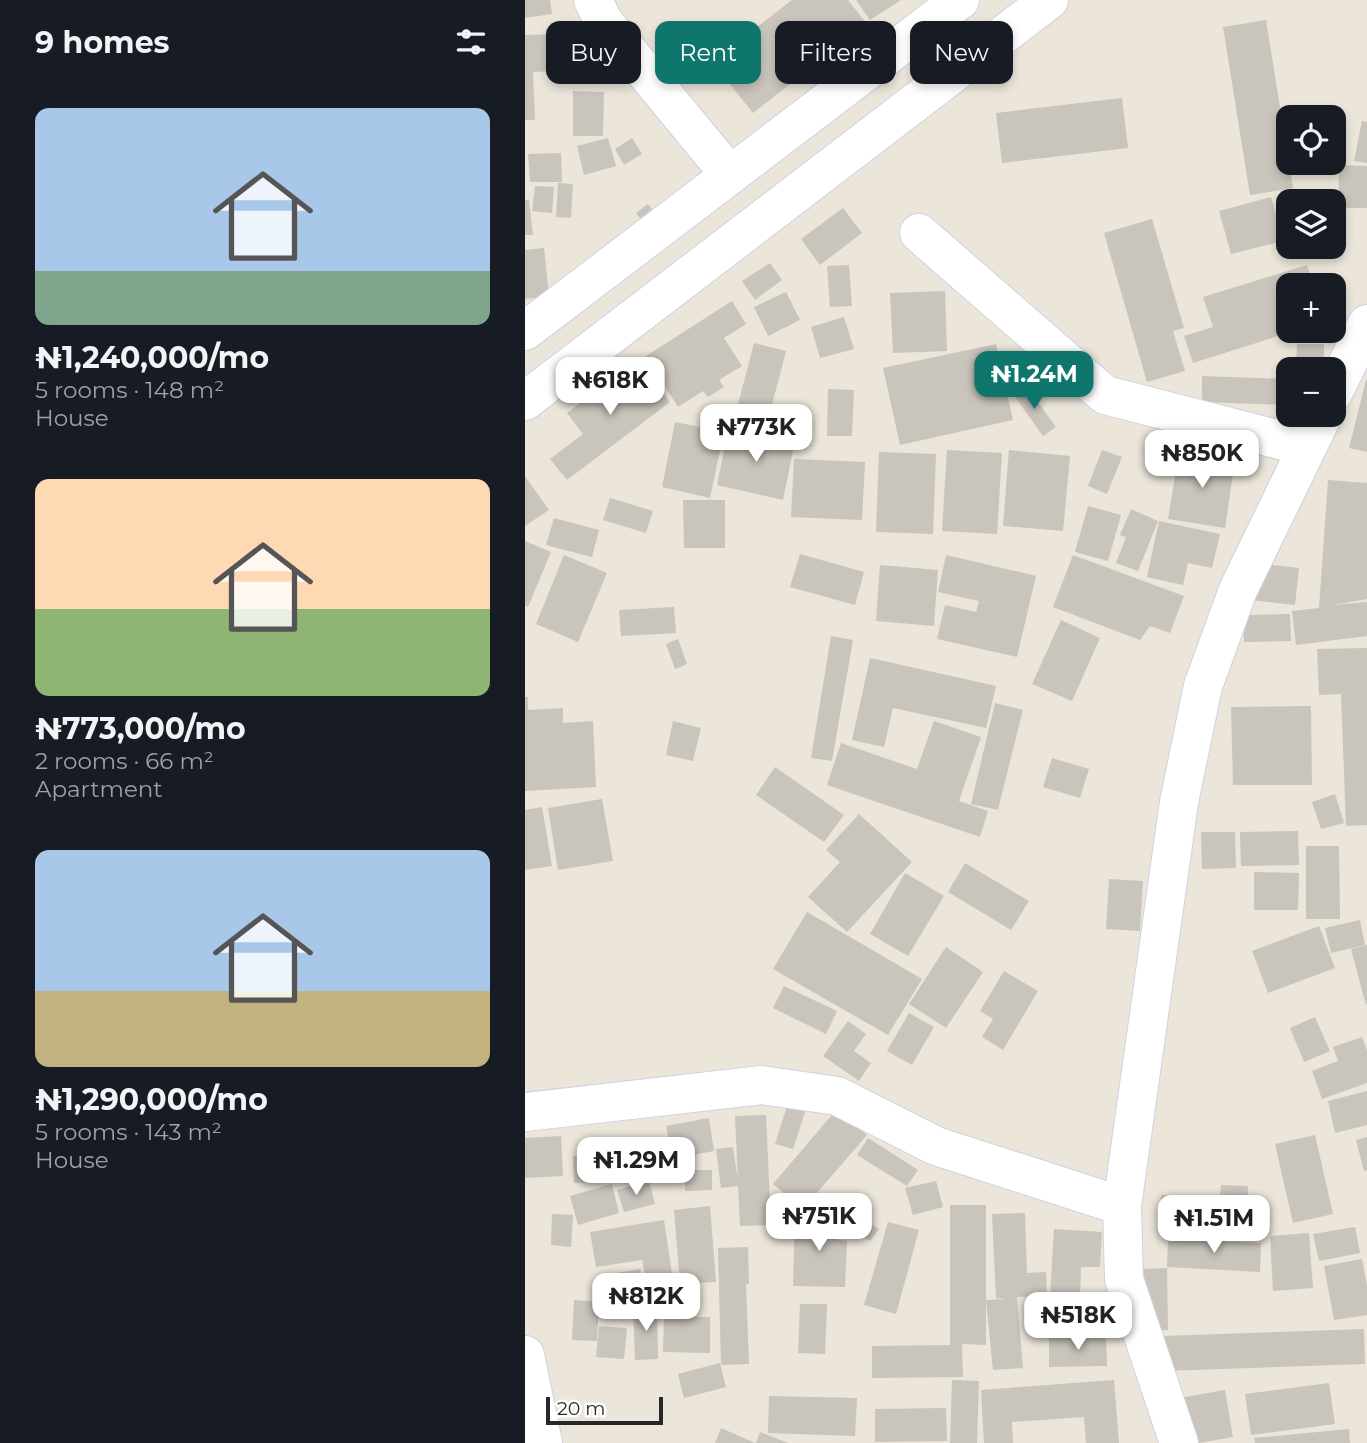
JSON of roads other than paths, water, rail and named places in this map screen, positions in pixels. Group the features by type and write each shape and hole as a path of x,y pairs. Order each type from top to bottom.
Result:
{"street":[{"path":"593,0 603,21 730,175"},
{"path":"525,331 960,0"},
{"path":"525,401 1049,0"},
{"path":"919,233 1105,395 1315,431 1238,590 1203,686 1179,802 1122,1206 1123,1279 1179,1443"},
{"path":"1346,367 1367,324"},
{"path":"525,1112 762,1085 838,1096 936,1146 1122,1206"},
{"path":"525,1355 537,1438"}]}
